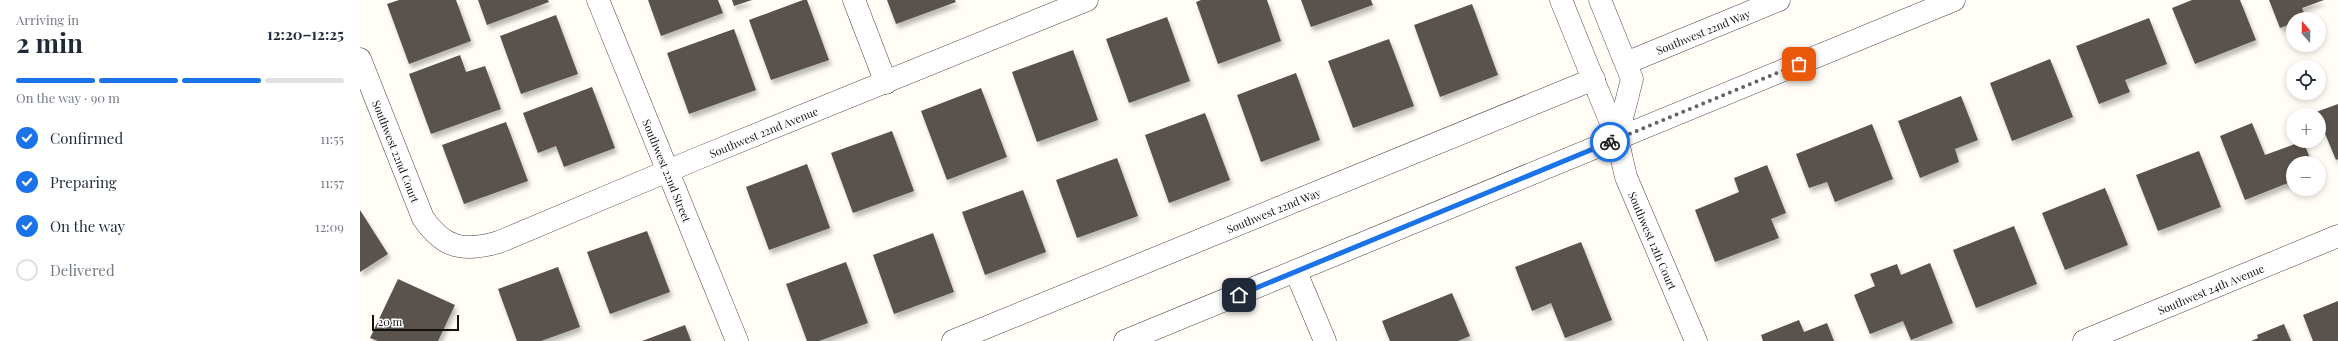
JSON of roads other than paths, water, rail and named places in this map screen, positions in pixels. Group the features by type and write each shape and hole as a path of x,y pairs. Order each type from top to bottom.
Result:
{"street":[{"name":"Southwest 22nd Street","path":"598,0 669,171 737,341"},
{"path":"854,0 886,83"},
{"name":"Southwest 22nd Avenue","path":"440,238 452,245 467,248 499,242 1087,0"},
{"name":"Southwest 12th Court","path":"1561,0 1617,138 1626,177 1696,341"},
{"path":"1600,0 1632,79 1617,138"},
{"name":"Southwest 22nd Way","path":"1626,63 1779,0"},
{"path":"1125,341 1296,272 1617,138 1954,0"},
{"name":"Southwest 22nd Court","path":"360,59 415,202 423,218 440,238"},
{"name":"Southwest 22nd Way","path":"953,341 1594,80"},
{"name":"Southwest 24th Avenue","path":"2084,341 2338,236"},
{"path":"1296,272 1325,341"}]}
